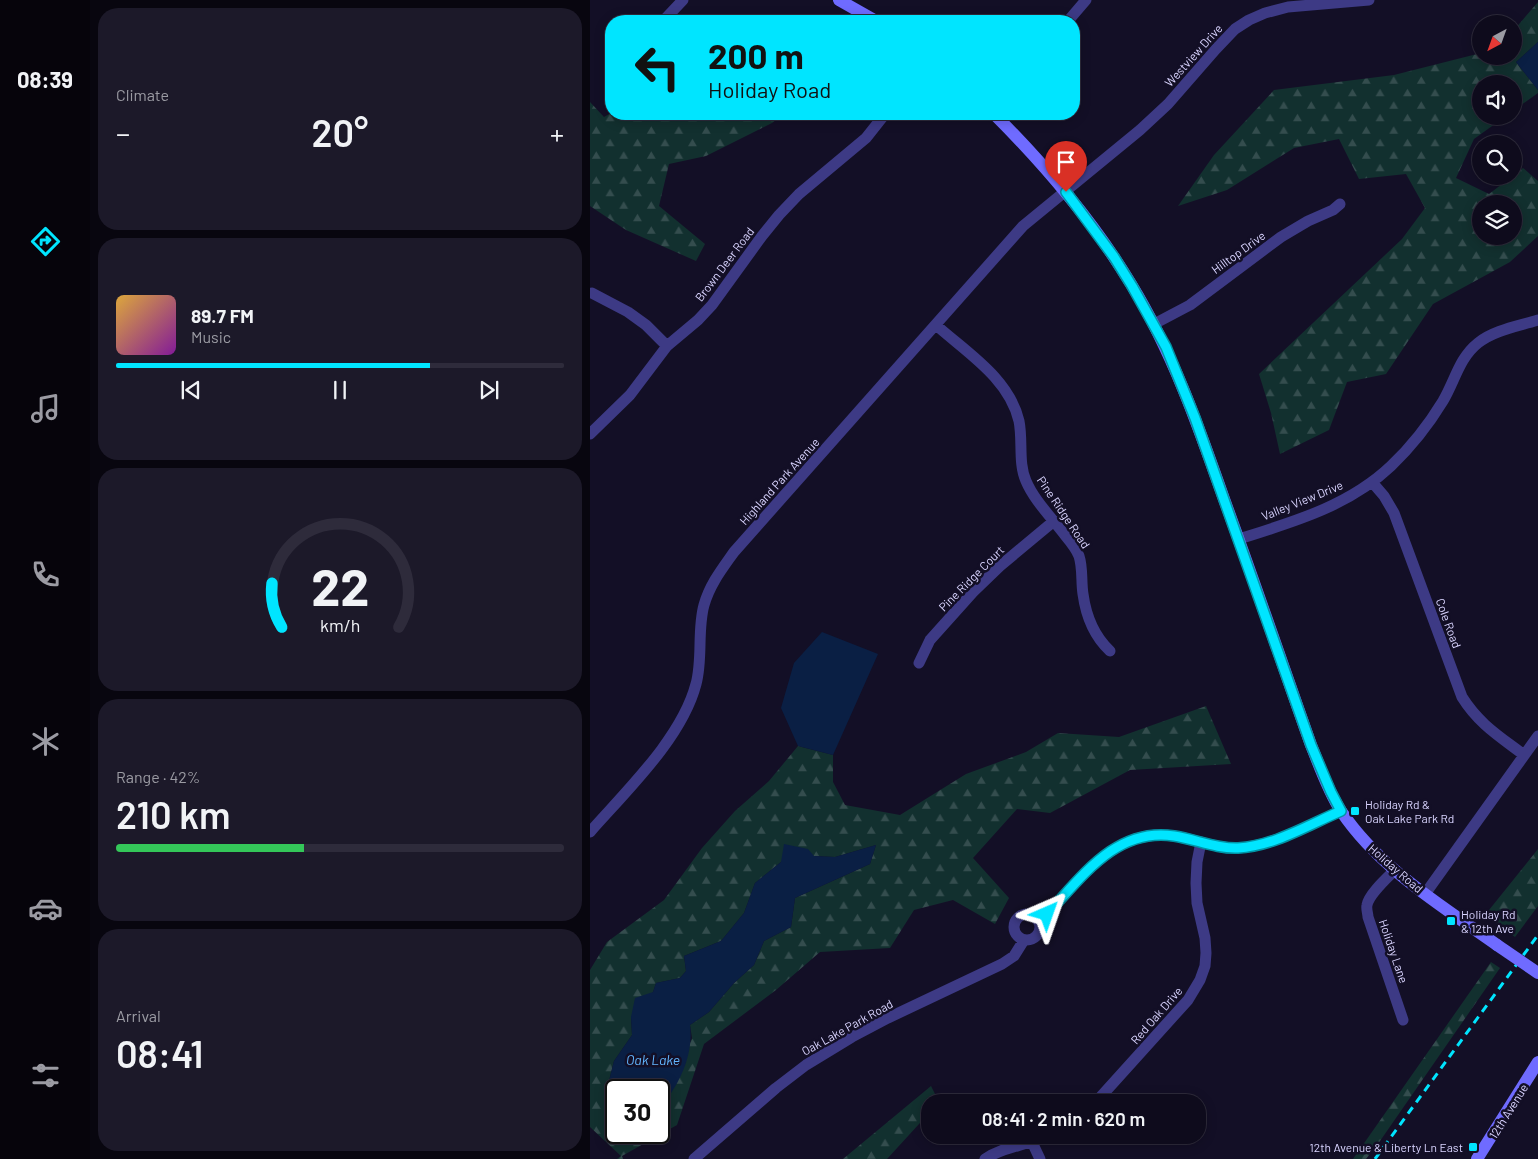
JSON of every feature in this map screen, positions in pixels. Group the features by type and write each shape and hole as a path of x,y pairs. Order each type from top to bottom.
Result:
{"street":[{"path":"669,15 683,0"},
{"path":"839,0 865,15"},
{"path":"1073,15 1086,0"},
{"name":"Westview Drive","path":"1066,192 1168,104 1216,49 1236,29 1249,20 1265,13 1288,7 1369,0"},
{"name":"Brown Deer Road","path":"590,434 630,395 667,346 698,320 712,305 762,236 799,194 866,138 880,120"},
{"name":"Holiday Road","path":"1000,120 1027,146 1066,192 1114,257 1166,347 1195,418 1311,745 1341,811 1365,841 1395,870 1425,894 1538,973"},
{"name":"Highland Park Avenue","path":"590,832 654,759 684,716 696,684 703,606 711,584 734,552 1023,226 1066,192"},
{"name":"Hilltop Drive","path":"1154,324 1190,305 1281,237 1308,221 1333,210 1340,204"},
{"path":"592,293 628,312 646,325 667,346"},
{"name":"Valley View Drive","path":"1239,539 1320,511 1338,503 1372,482 1409,448 1443,401 1461,363 1479,342 1490,336 1538,320"},
{"name":"Pine Ridge Road","path":"936,324 1005,388 1013,403 1020,424 1022,468 1026,482 1071,543 1078,556 1088,618 1099,641 1110,651"},
{"name":"Cole Road","path":"1372,482 1384,496 1394,513 1462,697 1480,722 1524,755"},
{"name":"Pine Ridge Court","path":"919,663 930,640 973,592 1000,566 1054,521"},
{"path":"1425,894 1538,736"},
{"name":"Oak Lake Park Road","path":"694,1159 776,1088 806,1065 888,1018 1002,964 1014,956 1024,940 1030,940 1037,935 1040,927 1038,921 1047,914 1095,863 1120,845 1136,838 1153,835 1171,835 1222,847 1252,847 1269,843 1341,811"},
{"name":"Red Oak Drive","path":"1103,1094 1188,1000 1200,980 1205,966 1206,953 1205,938 1197,903 1196,883 1197,862 1202,842"},
{"name":"Holiday Lane","path":"1395,870 1375,891 1367,904 1367,908 1368,917 1403,1020"},
{"path":"1024,940 1015,934 1014,925 1017,918 1020,915 1029,914 1038,921"},
{"name":"12th Avenue","path":"1477,1159 1538,1062"},
{"path":"985,1159 999,1150 1021,1144"},
{"path":"1033,1144 1040,1159"}],"green space":[{"path":"1538,2 1538,42 1522,57 1522,21"},
{"path":"1472,55 1472,65 1518,65 1538,90 1538,93 1522,104 1522,75 1472,75 1472,125 1493,125 1480,135 1472,135 1472,143 1456,178 1489,194 1501,185 1522,185 1523,168 1538,181 1538,236 1510,262 1433,304 1386,374 1347,382 1329,430 1280,454 1271,413 1259,374 1402,239 1425,208 1406,174 1359,179 1339,139 1294,148 1227,190 1178,206 1214,155 1274,90 1394,75"},
{"path":"590,102 605,116 605,120 776,120 706,156 669,164 659,206 705,244 696,261 626,230 590,206"},
{"path":"1206,706 1231,764 1130,770 1050,813 1017,809 973,858 1009,898 995,924 953,900 914,910 890,948 820,952 776,990 704,1044 677,1125 670,1129 670,1094 692,1038 690,1025 709,1012 734,983 754,965 764,941 791,927 795,898 870,864 876,845 835,857 814,856 781,862 755,883 744,913 721,941 684,956 686,971 680,978 656,983 653,992 631,1017 632,1035 614,1061 610,1079 605,1079 605,1141 590,1127 590,970 607,942 664,900 702,848 735,811 769,781 798,746 833,755 833,782 845,805 900,815 966,774 1026,752 1058,733 1119,737"},
{"path":"1538,849 1538,906 1515,937 1485,915"},
{"path":"1491,962 1500,968 1380,1141 1366,1159 1353,1159"},
{"path":"931,1086 935,1094 921,1094"},
{"path":"921,1094 921,1122 887,1159 843,1159"},
{"path":"608,1144 643,1144 622,1156 623,1159 617,1159 621,1156"}],"water":[{"path":"1538,42 1538,90 1518,65 1522,65 1522,57"},
{"path":"822,632 878,654 833,755 798,746 781,708 794,663"},
{"name":"Oak Lake","path":"784,844 808,849 814,856 835,857 876,845 870,864 795,898 791,927 764,941 754,965 734,983 709,1012 690,1025 690,1047 684,1070 670,1094 670,1079 610,1079 614,1061 632,1035 631,1017 635,998 653,992 656,983 680,978 686,971 684,956 721,941 744,913 755,883 781,862"}],"railway":[{"path":"1375,1159 1538,935"}],"place":[{"name":"Holiday Rd & Oak Lake Park Rd","path":"1355,811"},
{"name":"Holiday Rd & 12th Ave","path":"1451,921"},
{"name":"12th Avenue & Liberty Ln East","path":"1473,1147"}],"route":[{"path":"1047,914 1105,854 1136,838 1153,835 1171,835 1222,847 1252,847 1269,843 1341,811 1322,773 1311,745 1195,418 1166,347 1114,257 1066,192"}]}
